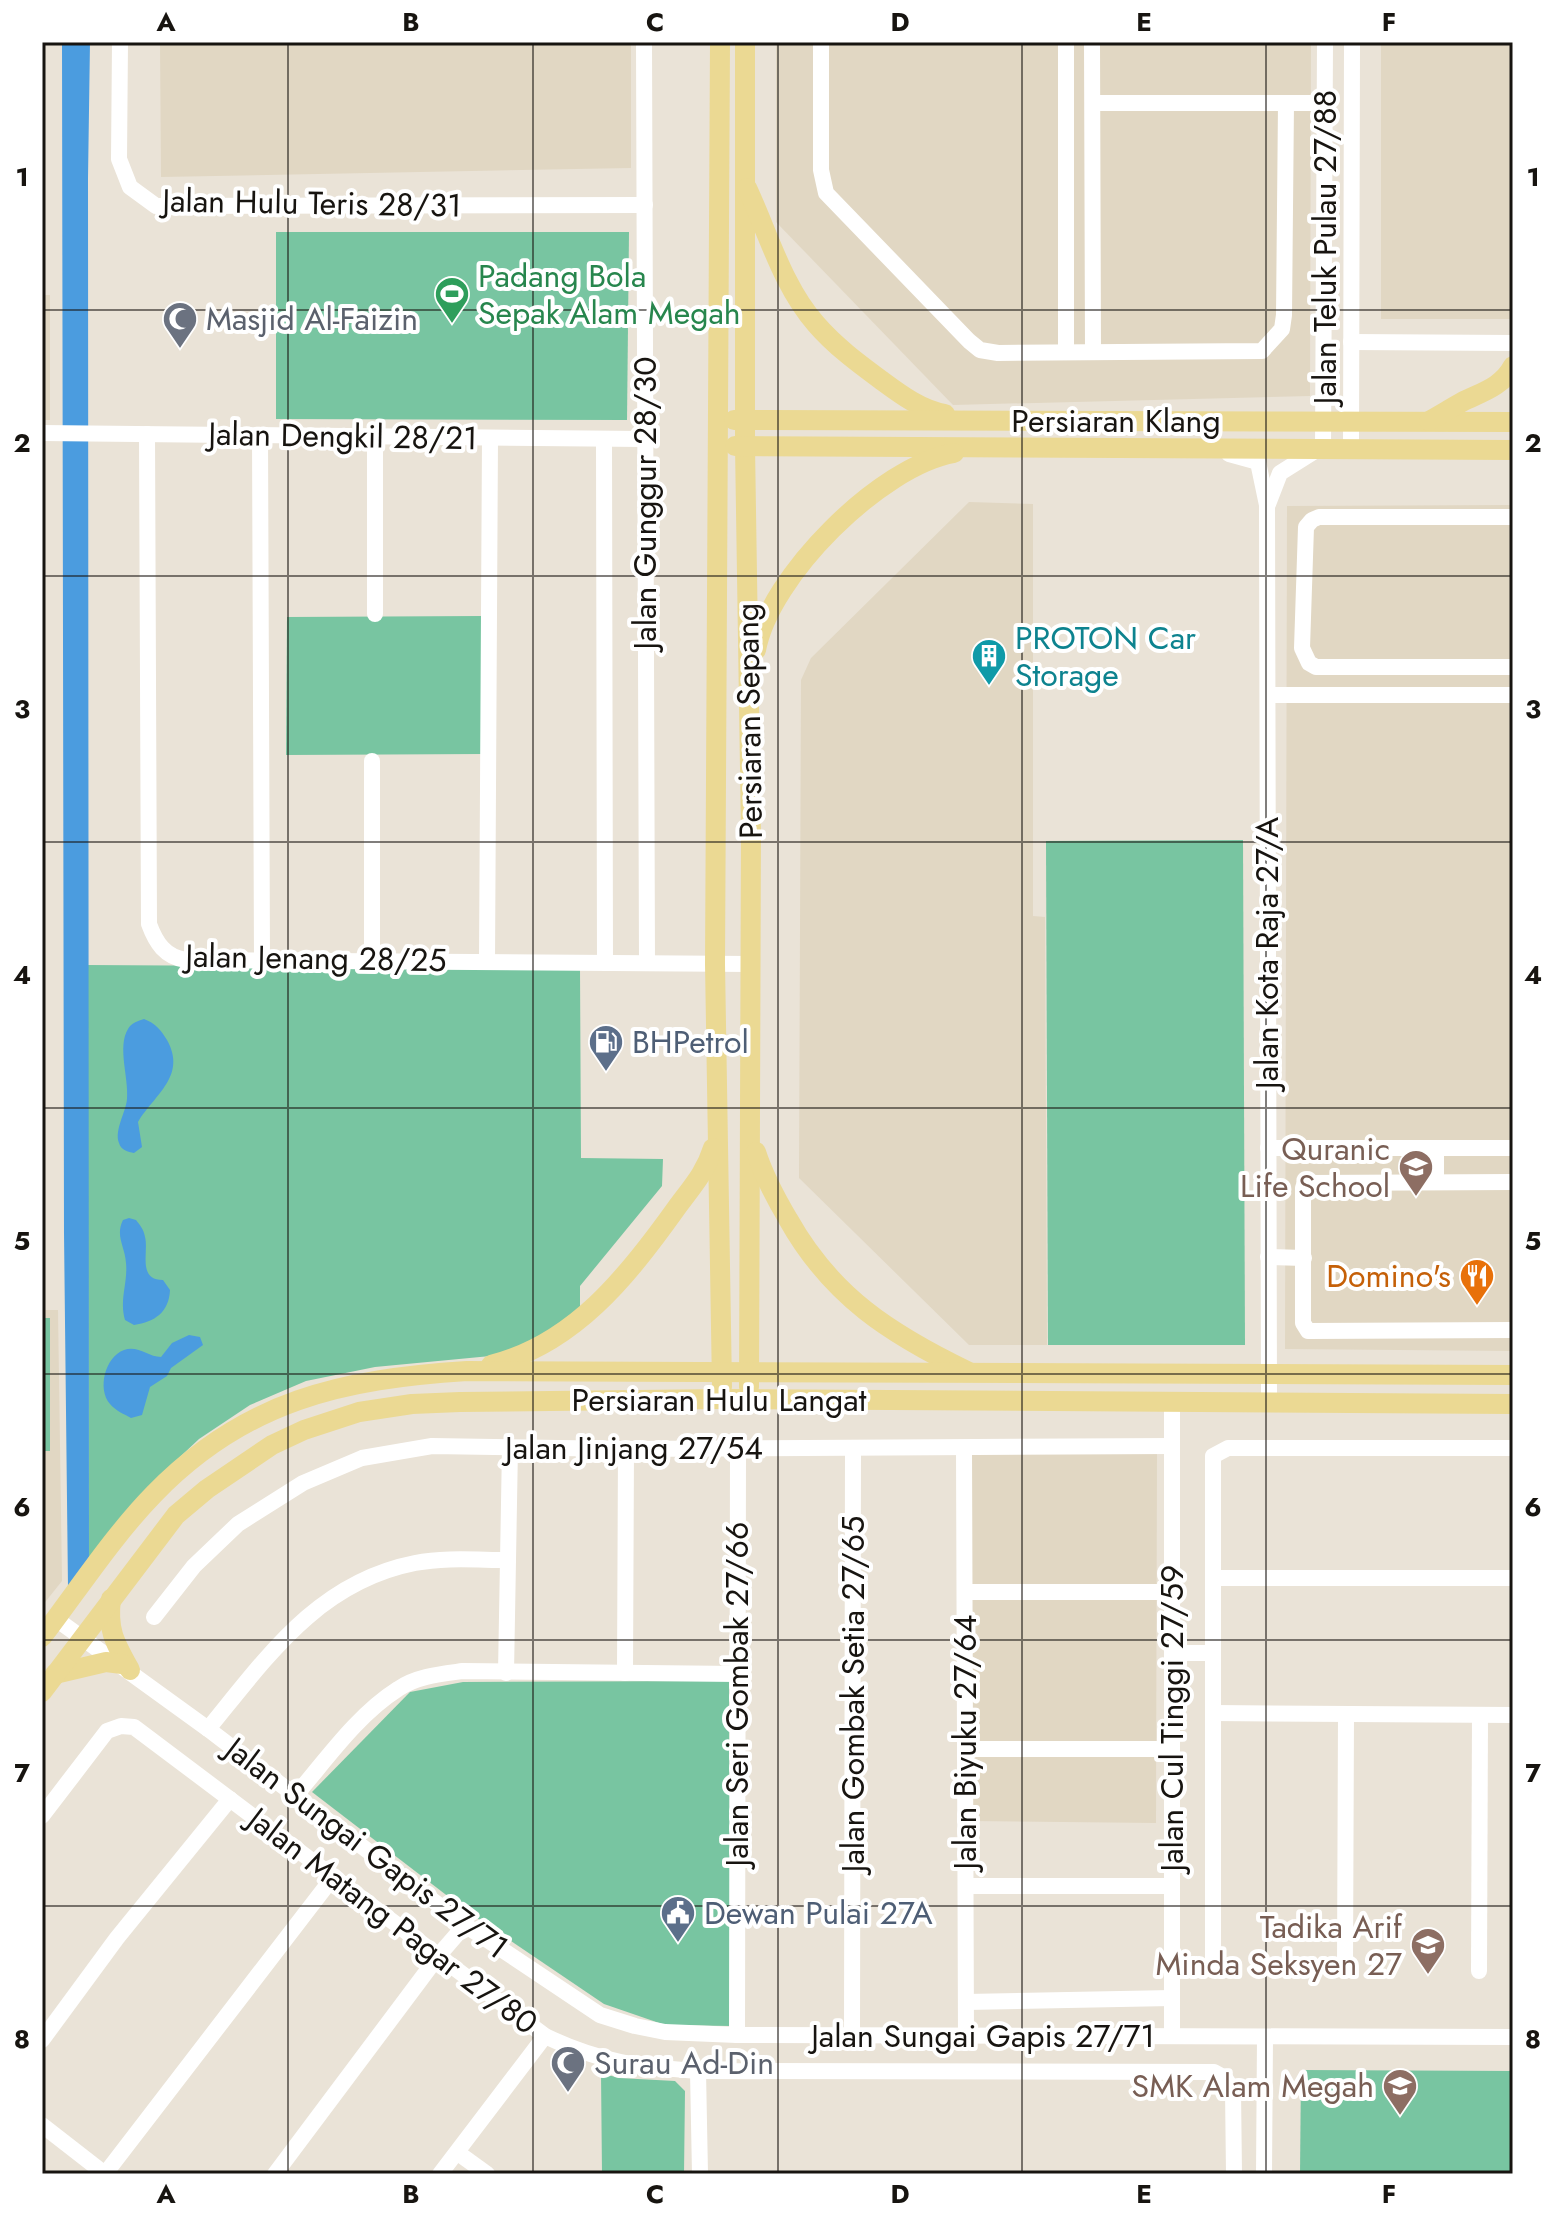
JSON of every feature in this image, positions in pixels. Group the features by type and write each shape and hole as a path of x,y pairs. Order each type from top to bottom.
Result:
{"main road":[{"name":"Persiaran Sepang","path":"720,42 715,964 722,1399"},
{"name":"Persiaran Sepang","path":"745,42 750,1399"},
{"path":"744,181 794,293 830,339 912,401 933,412 980,420"},
{"path":"1429,421 1494,388 1508,376 1513,366"},
{"name":"Persiaran Klang","path":"718,420 1513,422"},
{"name":"Persiaran Klang","path":"719,446 1513,450"},
{"path":"749,687 759,630 789,582 826,534 869,497 920,464 945,454 994,446"},
{"path":"467,1371 511,1360 545,1344 578,1321 610,1291 638,1261 697,1184 708,1164 718,1131"},
{"path":"750,1133 772,1195 796,1237 827,1277 846,1297 888,1327 934,1355 974,1374"},
{"name":"Persiaran Hulu Langat","path":"42,1637 153,1494 184,1466 256,1417 338,1387 401,1375 467,1371 1513,1375"},
{"name":"Persiaran Hulu Langat","path":"42,1692 176,1515 207,1489 272,1445 330,1420 359,1412 412,1404 722,1399 1513,1404"},
{"path":"111,1599 108,1618 110,1631 126,1667"},
{"path":"55,1674 106,1662 126,1667"}],"street":[{"name":"Jalan Hulu Teris 28/31","path":"120,42 119,159 130,187 156,206 645,205"},
{"name":"Jalan Gunggur 28/30","path":"644,42 647,963"},
{"path":"821,42 821,170 826,193 980,350 998,353 1262,351 1282,329 1284,315 1286,103"},
{"path":"1066,42 1066,352"},
{"path":"1092,42 1093,352"},
{"name":"Jalan Teluk Pulau 27/88","path":"1319,451 1324,421 1325,42"},
{"name":"Jalan Teluk Pulau 27/88","path":"1351,451 1352,42"},
{"path":"1093,103 1325,103"},
{"path":"1351,342 1513,343"},
{"name":"Jalan Dengkil 28/21","path":"50,433 643,439"},
{"name":"Jalan Jenang 28/25","path":"147,434 149,924 159,947 176,958 262,961 750,964"},
{"path":"260,435 262,961"},
{"path":"375,436 375,614"},
{"path":"487,962 490,438"},
{"path":"604,439 605,963"},
{"name":"Jalan Kota Raja 27/A","path":"1208,449 1258,462 1267,505 1269,1401"},
{"name":"Jalan Kota Raja 27/A","path":"1267,505 1280,473 1319,451"},
{"path":"1513,517 1319,517 1312,520 1306,527 1302,648 1309,663 1316,667 1513,667"},
{"path":"1436,668 1436,695"},
{"path":"1268,695 1513,695"},
{"path":"372,761 372,961"},
{"path":"1268,1148 1513,1148"},
{"path":"1436,1148 1436,1182"},
{"path":"1513,1182 1310,1183 1303,1188 1303,1323 1308,1331 1513,1330"},
{"path":"1268,1257 1304,1258"},
{"name":"Jalan Cul Tinggi 27/59","path":"1172,1401 1172,2036"},
{"name":"Jalan Jinjang 27/54","path":"154,1617 194,1566 238,1524 303,1483 362,1458 432,1446 738,1449 1172,1446"},
{"path":"506,1673 510,1447"},
{"name":"Jalan Gombak Setia 27/65","path":"852,2036 853,1448"},
{"name":"Jalan Biyuku 27/64","path":"964,1448 966,2036"},
{"path":"1213,1967 1213,1456 1228,1448 1513,1448"},
{"path":"625,1673 626,1449"},
{"name":"Jalan Seri Gombak 27/66","path":"737,2035 738,1449"},
{"path":"208,1729 281,1640 338,1592 385,1571 417,1562 508,1560"},
{"path":"1213,1578 1513,1578"},
{"path":"965,1592 1172,1592"},
{"name":"Jalan Sungai Gapis 27/71","path":"56,1619 126,1667 465,1925 600,2015 635,2026 665,2032 737,2035 1513,2037"},
{"path":"1172,1653 1213,1653"},
{"path":"295,1796 368,1713 399,1688 428,1676 463,1671 737,1674"},
{"path":"1213,1713 1513,1715"},
{"path":"1345,1966 1346,1715"},
{"path":"1479,1971 1480,1715"},
{"name":"Jalan Matang Pagar 27/80","path":"42,1816 107,1731 121,1726 134,1727 545,2036 580,2052 644,2068 698,2071 1214,2072 1225,2078 1233,2090 1234,2174"},
{"path":"965,1749 1172,1749"},
{"path":"42,2040 117,1938 230,1799"},
{"path":"42,2125 105,2174 334,1876"},
{"path":"966,1886 1172,1886"},
{"path":"275,2174 439,1955 465,1925"},
{"path":"966,2002 1172,1998"},
{"path":"440,2174 545,2036"},
{"path":"1264,2174 1265,2037"},
{"path":"698,2071 700,2174"},
{"path":"458,2153 487,2174"}],"shaded area":[{"path":"160,42 631,42 631,168 161,177"},
{"path":"776,42 1311,42 1310,396 953,405 776,222"},
{"path":"1381,42 1513,42 1513,319 1381,319"},
{"path":"42,295 50,295 50,420 42,420"},
{"path":"969,502 1033,504 1033,916 1045,917 1047,1345 969,1345 799,1178 801,680 811,658"},
{"path":"1513,505 1513,1351 1285,1349 1287,506"},
{"path":"42,1310 58,1310 62,1581 42,1606"},
{"path":"1157,1452 1156,1823 969,1821 969,1453"}],"green space":[{"name":"Padang Bola Sepak Alam Megah","path":"276,232 629,232 627,420 276,419"},
{"path":"482,616 484,754 286,755 287,617"},
{"path":"1243,840 1245,1345 1048,1345 1046,841"},
{"path":"87,965 580,968 581,1158 663,1159 662,1186 580,1286 580,1307 542,1337 501,1355 375,1367 306,1381 250,1405 199,1439 146,1489 89,1558"},
{"path":"42,1318 50,1318 50,1451 42,1451"},
{"path":"729,1681 731,2026 665,2025 604,2004 471,1914 312,1792 410,1692 463,1682"},
{"name":"SMK Alam Megah","path":"1301,2070 1513,2071 1513,2174 1300,2174"},
{"path":"601,2073 619,2078 675,2081 685,2091 684,2174 602,2174"}],"water":[{"path":"62,42 90,42 89,1558 68,1588 64,1233"},
{"path":"144,1019 165,1036 173,1064 166,1084 138,1122 142,1147 134,1153 123,1149 118,1138 127,1099 123,1045 129,1027"},
{"path":"123,1220 136,1220 144,1232 147,1270 155,1279 163,1280 170,1290 167,1304 160,1315 134,1325 125,1320 123,1305 126,1263 120,1231"},
{"path":"189,1335 200,1337 203,1345 150,1387 142,1415 131,1418 110,1404 104,1390 105,1374 117,1354 134,1349 161,1357 172,1343"}],"place":[{"name":"Padang Bola Sepak Alam Megah","path":"452,325"},
{"name":"Masjid Al-Faizin","path":"180,350"},
{"name":"PROTON Car Storage","path":"989,687"},
{"name":"BHPetrol","path":"606,1073"},
{"name":"Quranic Life School","path":"1416,1198"},
{"name":"Domino's","path":"1477,1307"},
{"name":"Dewan Pulai 27A","path":"678,1944"},
{"name":"Tadika Arif Minda Seksyen 27","path":"1428,1976"},
{"name":"Surau Ad-Din","path":"568,2094"},
{"name":"SMK Alam Megah","path":"1400,2117"}]}
